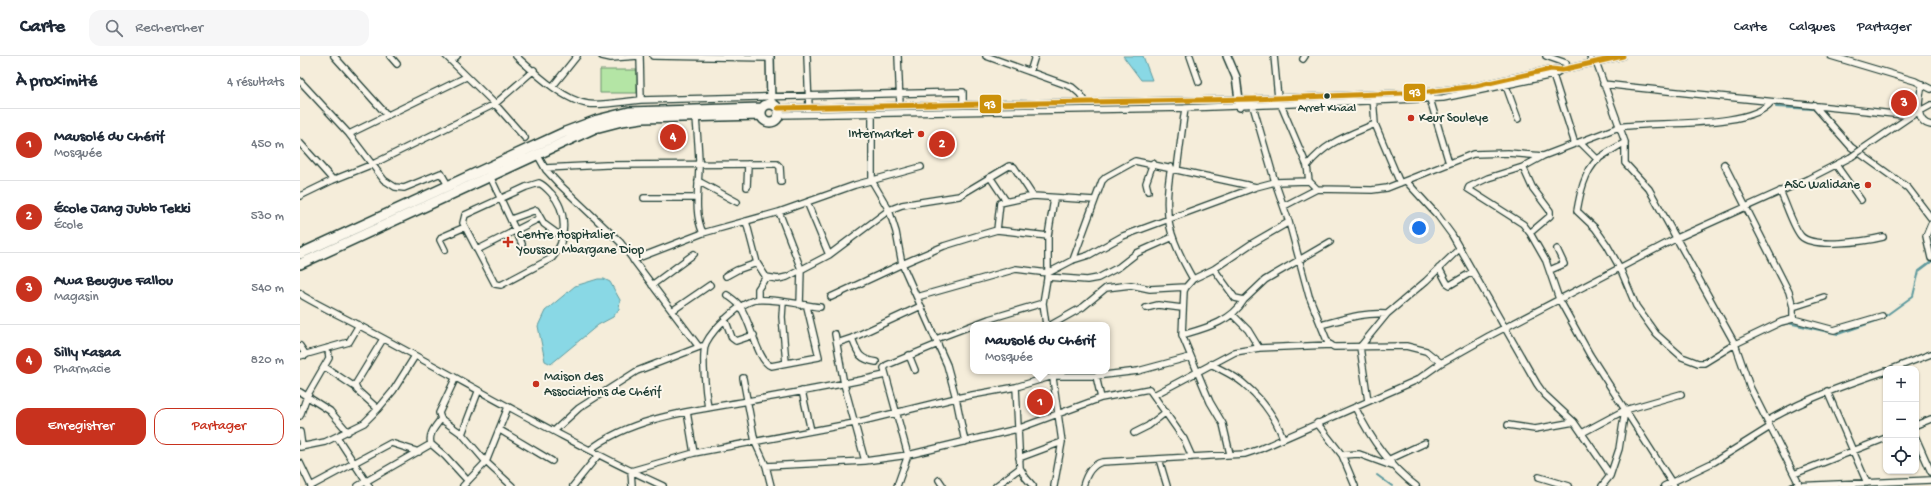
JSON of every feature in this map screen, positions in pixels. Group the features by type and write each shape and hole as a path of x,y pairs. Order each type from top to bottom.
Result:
{"main road":[{"path":"765,105 774,106 775,120 770,122 764,120 761,112 765,105"},
{"path":"300,264 489,173 565,132 609,116 644,111 761,112"},
{"path":"300,254 449,187 537,154 579,134 608,124 642,118 696,117 761,112"}],"street":[{"path":"334,56 387,115"},
{"path":"390,56 397,64"},
{"path":"446,56 466,77 496,104 526,138"},
{"path":"451,61 457,56"},
{"path":"516,56 568,97 587,104 641,100 810,108 1086,102 1239,103 1253,106 1430,99 1455,97 1553,75 1567,65"},
{"path":"523,62 528,56"},
{"path":"553,86 577,56"},
{"path":"602,56 607,58 639,56 641,100"},
{"path":"653,56 770,57 774,106"},
{"path":"807,56 810,108"},
{"path":"898,56 900,105"},
{"path":"1030,72 1035,56"},
{"path":"1033,63 1039,56"},
{"path":"1190,56 1199,82"},
{"path":"1227,56 1236,77 1239,103"},
{"path":"1274,56 1278,98"},
{"path":"1546,56 1567,65 1594,62 1624,56"},
{"path":"1565,56 1567,65"},
{"path":"1590,56 1603,84 1625,142 1625,163 1649,189 1703,288 1736,344 1750,387 1800,486"},
{"path":"1831,56 1922,84 1931,89"},
{"path":"990,57 1072,87 1086,102"},
{"path":"774,106 872,114 1186,108 1278,98 1453,90 1550,69 1561,70"},
{"path":"300,196 333,180 373,164 496,104 534,70"},
{"path":"1553,75 1578,143 1598,160"},
{"path":"349,134 466,77"},
{"path":"300,81 349,134 384,180 400,188 420,182 441,173 449,187"},
{"path":"1603,84 1911,116"},
{"path":"1922,84 1918,112 1924,122 1931,125"},
{"path":"1506,86 1518,119"},
{"path":"300,90 306,88"},
{"path":"774,106 809,94 900,92 963,92 963,104"},
{"path":"1373,93 1375,124 1400,183"},
{"path":"1430,99 1449,163"},
{"path":"1673,484 1590,355 1559,299 1550,270 1530,233 1523,224 1468,189 1469,186 1488,178 1523,167 1543,156 1619,127 1739,118 1751,116 1768,106 1771,102"},
{"path":"1281,105 1307,166 1309,181 1317,189"},
{"path":"1814,105 1852,146 1908,188 1931,218"},
{"path":"1083,486 1091,468 1096,463 1245,454 1260,449 1417,380 1441,363 1504,328 1677,238 1851,157 1911,116 1931,105"},
{"path":"1253,106 1275,182 1289,222 1300,260 1301,271 1308,296 1331,345"},
{"path":"1186,108 1166,200 1168,221 1173,238 1178,252 1193,279"},
{"path":"872,114 872,181 889,210 896,232 902,264 947,365 956,398 965,442"},
{"path":"696,117 699,164 697,198 698,224 703,233"},
{"path":"1307,166 1317,153 1330,143 1375,124"},
{"path":"1625,142 1598,160 1581,187 1578,211 1595,228 1620,268 1636,306 1656,334 1682,357 1698,363 1704,363 1767,327 1793,319 1834,330 1882,316"},
{"path":"300,143 333,180"},
{"path":"1284,206 1317,189 1372,190 1388,188 1473,154 1508,153 1543,156"},
{"path":"537,154 545,168 566,192 620,242 699,347"},
{"path":"1073,260 1094,200 1104,178 1135,161 1153,163 1256,187"},
{"path":"1148,191 1146,183 1153,163"},
{"path":"747,187 748,164"},
{"path":"545,168 606,165 779,164 781,182"},
{"path":"1724,164 1747,206 1789,292 1793,307 1793,319"},
{"path":"1836,165 1861,200"},
{"path":"766,277 778,279 829,255 889,210 902,205 958,196 1006,167 1012,166 1033,196"},
{"path":"633,260 703,233 779,212 855,185 921,167"},
{"path":"1523,167 1532,187 1550,211 1550,216 1530,233"},
{"path":"489,173 522,244"},
{"path":"990,177 1006,201"},
{"path":"698,181 737,202"},
{"path":"1048,275 1073,260 1090,255 1123,236 1168,221 1256,187 1275,182 1309,181"},
{"path":"1406,181 1438,216 1460,248 1504,328 1544,394 1574,422 1610,476"},
{"path":"535,184 542,184 557,200 564,226 562,237 552,258 501,285 492,282 465,227 463,218 466,215 535,184"},
{"path":"1780,191 1799,233 1807,240 1818,244 1824,244 1863,242 1883,237"},
{"path":"997,230 998,205 1006,201 1033,196 1054,199 1094,200"},
{"path":"644,198 697,198"},
{"path":"1046,322 1043,302 1048,275 1048,236 1054,199"},
{"path":"807,202 829,255"},
{"path":"511,219 536,210 540,218 547,226 562,237"},
{"path":"779,212 802,269 800,305"},
{"path":"477,250 540,218"},
{"path":"746,221 758,263 766,277"},
{"path":"1230,454 1223,424 1210,402 1204,386 1196,372 1182,335 1182,308 1186,287 1193,279 1214,269 1251,244 1289,222"},
{"path":"1931,224 1926,236 1931,258"},
{"path":"445,250 440,240 465,227"},
{"path":"831,297 944,246 997,230 1048,236"},
{"path":"917,297 1016,269 1086,280 1098,278 1119,267 1137,253 1173,238"},
{"path":"1182,335 1207,328 1232,314 1238,310 1244,300 1265,280 1330,242"},
{"path":"1368,401 1360,348 1387,314 1460,248"},
{"path":"1550,270 1564,264 1557,249"},
{"path":"652,285 694,254"},
{"path":"726,276 737,270 758,263"},
{"path":"1439,268 1447,283 1450,285 1472,272"},
{"path":"1214,269 1235,298 1244,300"},
{"path":"758,300 758,289 766,277"},
{"path":"672,311 710,285"},
{"path":"1056,322 1083,307 1106,288 1130,285 1150,289 1186,287"},
{"path":"300,293 478,392 663,486"},
{"path":"727,295 740,306 754,335 759,354 768,365 819,357 807,307"},
{"path":"1793,307 1824,297"},
{"path":"554,431 579,408 623,379 637,371 706,344 725,319 740,306 748,302 758,300 783,302 807,307 820,307"},
{"path":"783,302 782,317 786,363"},
{"path":"982,322 1043,302"},
{"path":"1146,308 1158,305 1182,308"},
{"path":"837,343 852,338 921,306"},
{"path":"1232,314 1248,330 1259,348"},
{"path":"1321,325 1359,314 1387,314"},
{"path":"725,319 732,338 736,341 754,335"},
{"path":"300,346 303,356 351,341 359,325"},
{"path":"897,486 908,455 885,375 884,366 970,327"},
{"path":"835,334 844,384 865,461"},
{"path":"852,338 860,356 865,360 876,362"},
{"path":"355,387 355,384 383,339"},
{"path":"706,344 704,372 708,408"},
{"path":"1154,395 1235,352 1259,348 1331,345 1334,347 1360,348 1406,346 1426,351 1441,363"},
{"path":"300,416 307,396 330,356 328,348"},
{"path":"1900,366 1931,354"},
{"path":"909,355 915,370"},
{"path":"300,432 301,447 317,444 337,437 364,423 378,409 402,378 415,356"},
{"path":"631,471 694,452 854,423 956,398 1016,387 1052,374 1096,376 1138,371 1190,357"},
{"path":"1211,364 1243,382 1267,407 1277,422 1283,438"},
{"path":"325,367 355,387 378,409"},
{"path":"1767,421 1791,407 1827,391 1883,372"},
{"path":"1052,374 1062,442 1054,486"},
{"path":"590,450 612,435 649,422 687,412 844,384 885,375"},
{"path":"1096,376 1102,398"},
{"path":"743,378 755,442 766,466 771,486"},
{"path":"455,379 439,412 441,419 462,434 486,462 512,486"},
{"path":"1016,387 1020,468 1033,486"},
{"path":"766,466 865,461 908,455 1018,429 1102,398 1149,389 1184,439 1192,457"},
{"path":"802,391 811,431"},
{"path":"1827,391 1867,483"},
{"path":"300,392 330,411 348,432"},
{"path":"462,434 478,392"},
{"path":"1582,433 1625,410 1681,394"},
{"path":"463,486 486,462 508,407"},
{"path":"1355,407 1370,436 1392,466 1416,486"},
{"path":"1602,486 1610,476 1619,449 1625,410"},
{"path":"687,412 694,452"},
{"path":"1134,433 1148,426 1166,412"},
{"path":"441,419 431,433 429,438 430,444 445,456 468,481"},
{"path":"1919,424 1931,419"},
{"path":"1508,425 1535,429 1574,422"},
{"path":"1317,424 1342,455 1355,486"},
{"path":"1664,486 1673,484 1714,462 1770,427"},
{"path":"500,430 552,461"},
{"path":"337,437 367,484"},
{"path":"1794,474 1854,452 1883,439"},
{"path":"1019,458 1062,442"},
{"path":"300,463 302,473 311,486 391,443 419,452"},
{"path":"1388,460 1425,443"},
{"path":"358,486 367,484 430,444"},
{"path":"1919,445 1931,472"},
{"path":"573,486 599,454"},
{"path":"1342,455 1359,454 1392,466"},
{"path":"1158,459 1167,486"},
{"path":"996,486 1020,468"},
{"path":"631,471 632,486"},
{"path":"1539,477 1569,486"},
{"path":"939,480 943,486"},
{"path":"1793,486 1931,480"}],"green space":[{"path":"600,70 637,70 637,93 600,93"}],"water":[{"path":"1123,56 1143,56 1152,80 1141,80"},
{"path":"598,279 604,279 610,282 620,300 619,309 613,317 598,325 551,364 545,361 538,326 545,311 575,286"}],"waterway":[{"path":"1776,107 1813,109 1819,114"},
{"path":"1884,317 1913,296 1919,271 1931,262"},
{"path":"1778,326 1788,323 1838,334 1876,321"},
{"path":"1377,475 1392,486"}],"transit line":[{"name":"93","path":"778,108 1253,99 1428,92 1476,86 1551,69 1561,70 1623,56"}],"place":[{"name":"Arret Khaal","path":"1327,96"},
{"name":"Awa Beugue Fallou","path":"1904,103"},
{"name":"Keur Souleye","path":"1411,118"},
{"name":"Intermarket","path":"921,134"},
{"name":"Silly Kasaa","path":"673,137"},
{"name":"École Jang Jubb Tekki","path":"942,144"},
{"name":"ASC Walidane","path":"1868,185"},
{"name":"Centre Hospitalier Youssou Mbargane Diop","path":"508,242"},
{"name":"Maison des Associations de Chérif","path":"536,384"},
{"name":"Mausolé du Chérif","path":"1040,402"}]}
